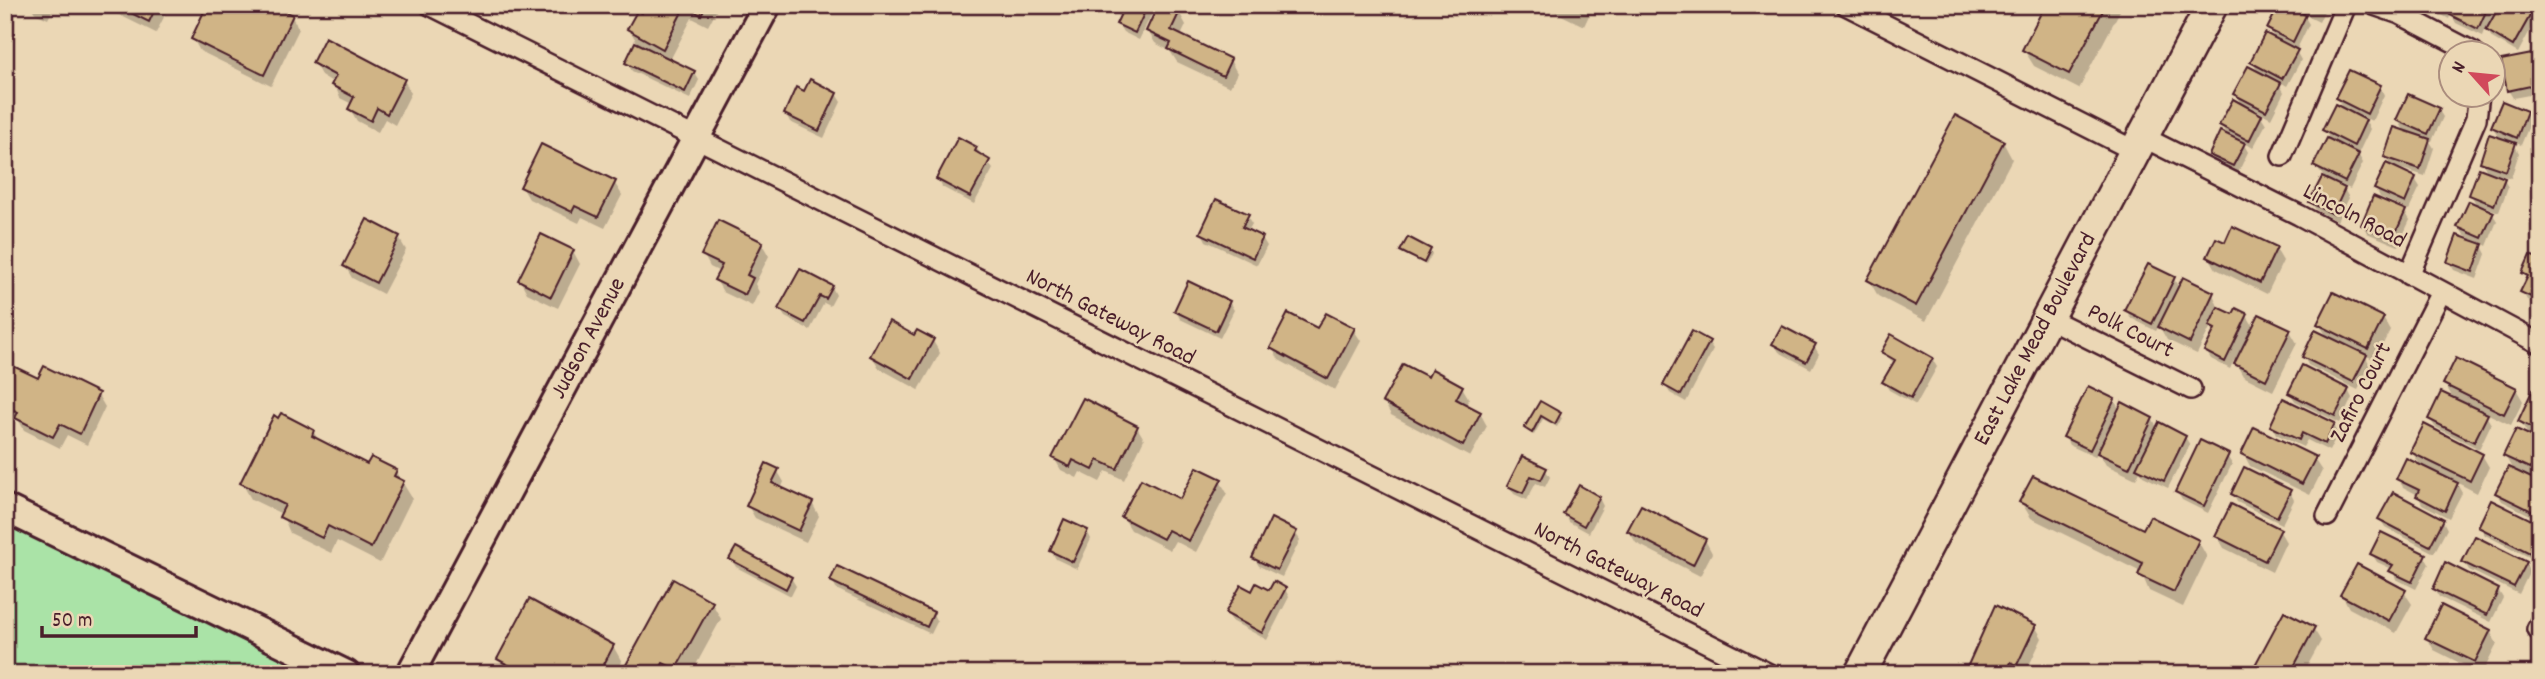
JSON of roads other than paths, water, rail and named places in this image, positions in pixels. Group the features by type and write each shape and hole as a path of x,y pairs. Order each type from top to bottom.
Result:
{"main road":[{"name":"East Lake Mead Boulevard","path":"1860,674 2212,5"}],"street":[{"name":"North Gateway Road","path":"430,5 1769,674"},
{"name":"Judson Avenue","path":"411,674 767,5"},
{"name":"Lincoln Road","path":"1846,5 2139,144 2299,215 2540,344"},
{"path":"2282,156 2346,5"},
{"path":"2374,5 2400,14 2446,38"},
{"path":"2409,275 2476,119 2477,108"},
{"name":"Zafiro Court","path":"2327,516 2441,292"},
{"name":"Polk Court","path":"2048,318 2191,389"},
{"path":"5,508 346,674"}]}
